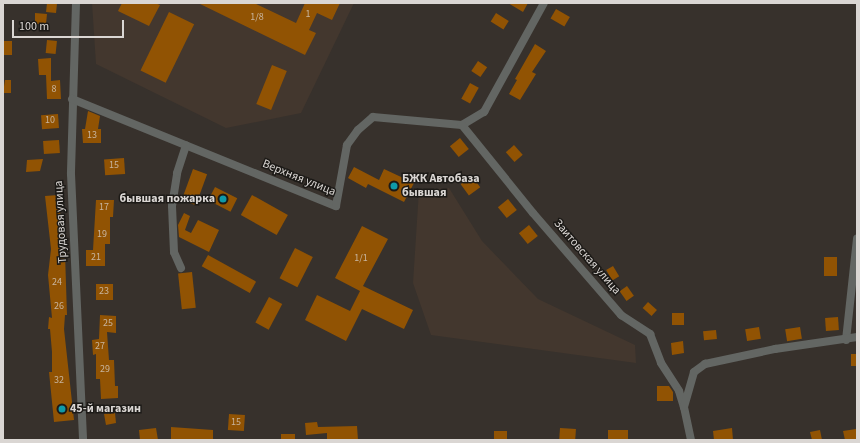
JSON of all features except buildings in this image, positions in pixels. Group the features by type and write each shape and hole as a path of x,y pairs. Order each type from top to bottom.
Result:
{"street":[{"name":"Трудовая улица","path":"76,3 71,174 84,440"},
{"path":"462,125 484,112 544,3"},
{"name":"Верхняя улица","path":"72,99 336,206 347,145 358,130 373,117 462,125"},
{"name":"Заитовская улица","path":"462,125 532,213 621,314 650,334 661,363 679,391 691,440"},
{"path":"181,268 174,252 172,206 177,173 186,145"},
{"path":"846,340 857,239"},
{"name":"Заитовская улица","path":"684,407 694,372 705,364 775,349 846,340 857,337"}],"shaded area":[{"path":"92,3 354,3 301,113 226,128 96,64"},
{"path":"449,188 482,241 538,299 635,345 636,363 431,335 413,283 419,190"}],"place":[{"name":"БЖК Автобаза бывшая","path":"394,186"},
{"name":"бывшая пожарка","path":"223,199"},
{"name":"45-й магазин","path":"62,409"}]}
